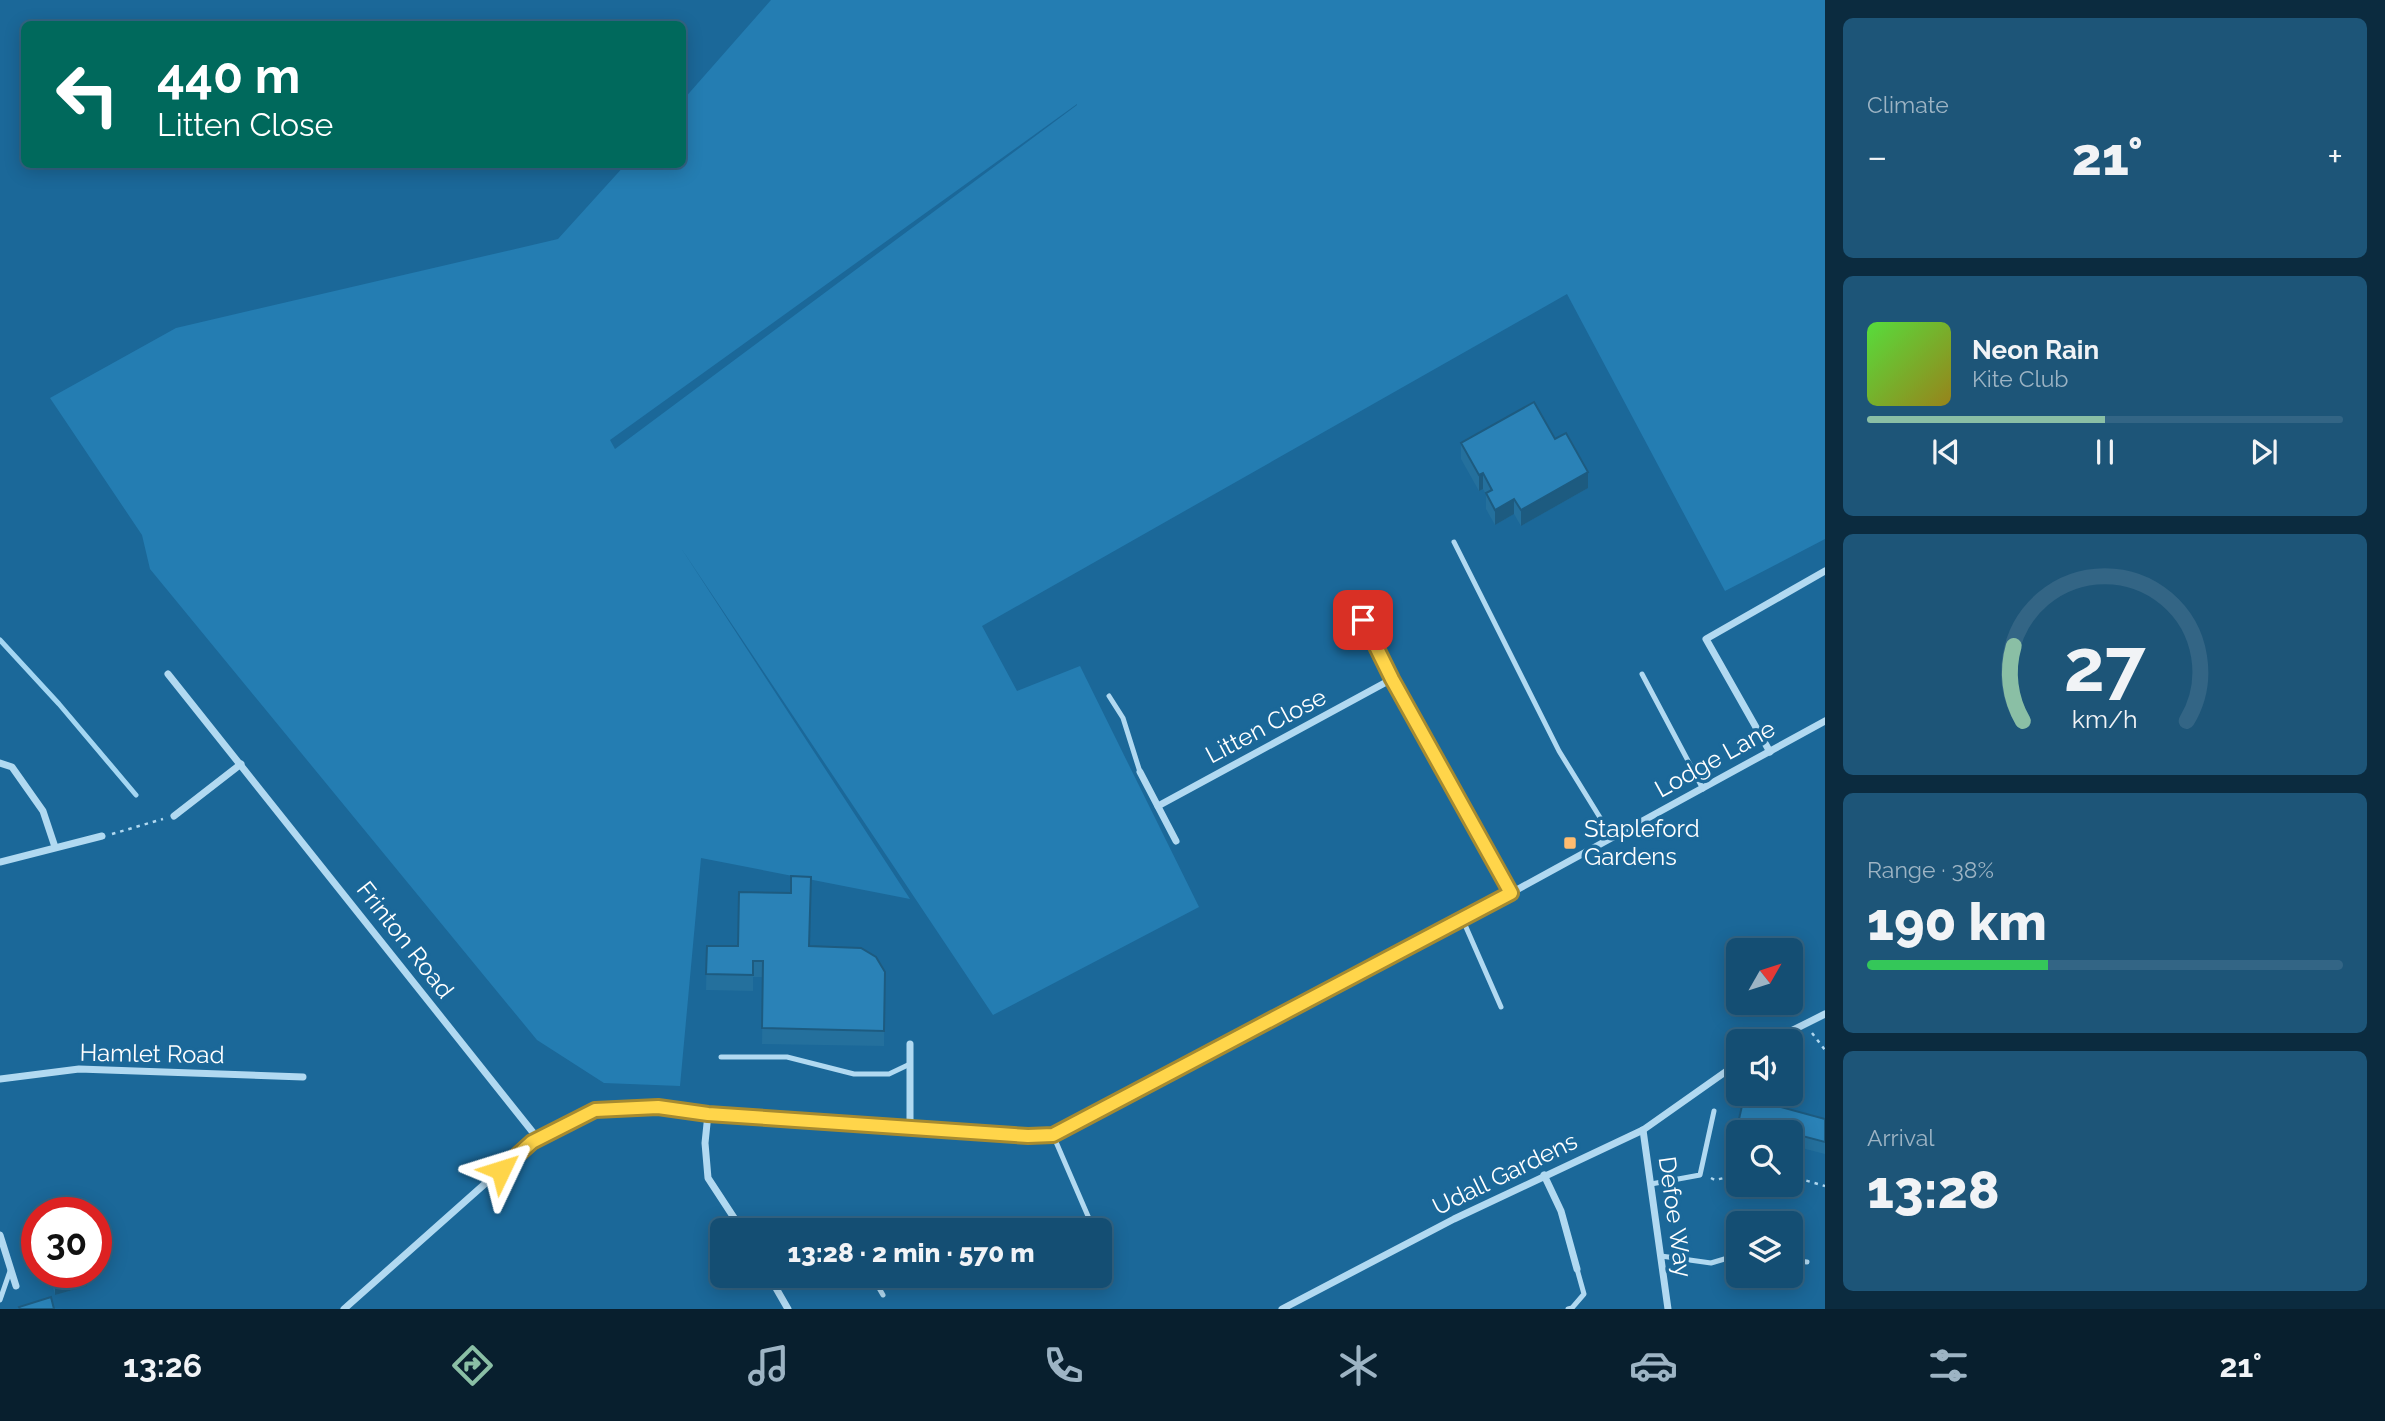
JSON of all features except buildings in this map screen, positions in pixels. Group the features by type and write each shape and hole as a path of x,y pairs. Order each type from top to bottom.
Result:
{"street":[{"path":"1770,752 1706,639 1825,571"},
{"path":"1353,601 1392,679 1511,893"},
{"name":"Frinton Road","path":"168,674 539,1140"},
{"name":"Litten Close","path":"1158,806 1392,679"},
{"name":"Lodge Lane","path":"1053,1135 1511,893 1825,721"},
{"path":"0,763 12,766 43,811 55,847"},
{"path":"174,816 241,764"},
{"path":"1140,772 1176,841"},
{"path":"0,862 102,836"},
{"path":"1795,1029 1825,1014"},
{"path":"910,1044 910,1128"},
{"name":"Hamlet Road","path":"0,1079 79,1069 303,1077"},
{"name":"Udall Gardens","path":"1282,1309 1454,1219 1643,1130 1726,1071"},
{"path":"344,1309 532,1142 595,1110 658,1107 708,1114 1053,1135"},
{"path":"708,1114 705,1143 708,1178 734,1218"},
{"name":"Defoe Way","path":"1643,1130 1668,1309"},
{"path":"1544,1175 1561,1211 1577,1269"},
{"path":"0,1235 16,1286"},
{"path":"776,1288 788,1309"}],"lane":[{"path":"1454,542 1559,751 1612,837"},
{"path":"1642,674 1703,789"},
{"path":"1109,696 1123,718 1140,772"},
{"path":"1462,918 1501,1007"},
{"path":"721,1057 787,1057 854,1074 888,1074 910,1064"},
{"path":"1651,1184 1700,1175 1714,1111"},
{"path":"1053,1135 1089,1218"},
{"path":"1661,1256 1711,1264 1726,1259"},
{"path":"1803,1262 1807,1262"},
{"path":"1567,1309 1572,1308 1584,1294 1577,1269"},
{"path":"0,1300 10,1271"},
{"path":"879,1288 883,1296"}],"path":[{"path":"102,836 174,816"},
{"path":"1805,1024 1825,1050"},
{"path":"1700,1175 1715,1180 1726,1178"},
{"path":"1803,1180 1825,1186"}],"shaded area":[{"path":"771,0 1825,0 1825,539 1725,591 1567,294 982,626 1017,691 1080,666 1199,907 993,1015 681,548 910,899 701,858 680,1086 604,1083 537,1040 150,569 142,535 50,398 176,328 558,239 622,168 686,168 686,97","holes":["1077,104 1077,105 615,449 610,440"]}],"waterway":[{"path":"0,640 59,704 136,795"}],"place":[{"name":"Stapleford Gardens","path":"1570,843"}],"route":[{"path":"501,1170 532,1142 595,1110 658,1107 708,1114 1028,1136 1053,1135 1511,893 1392,679 1363,620"}]}
